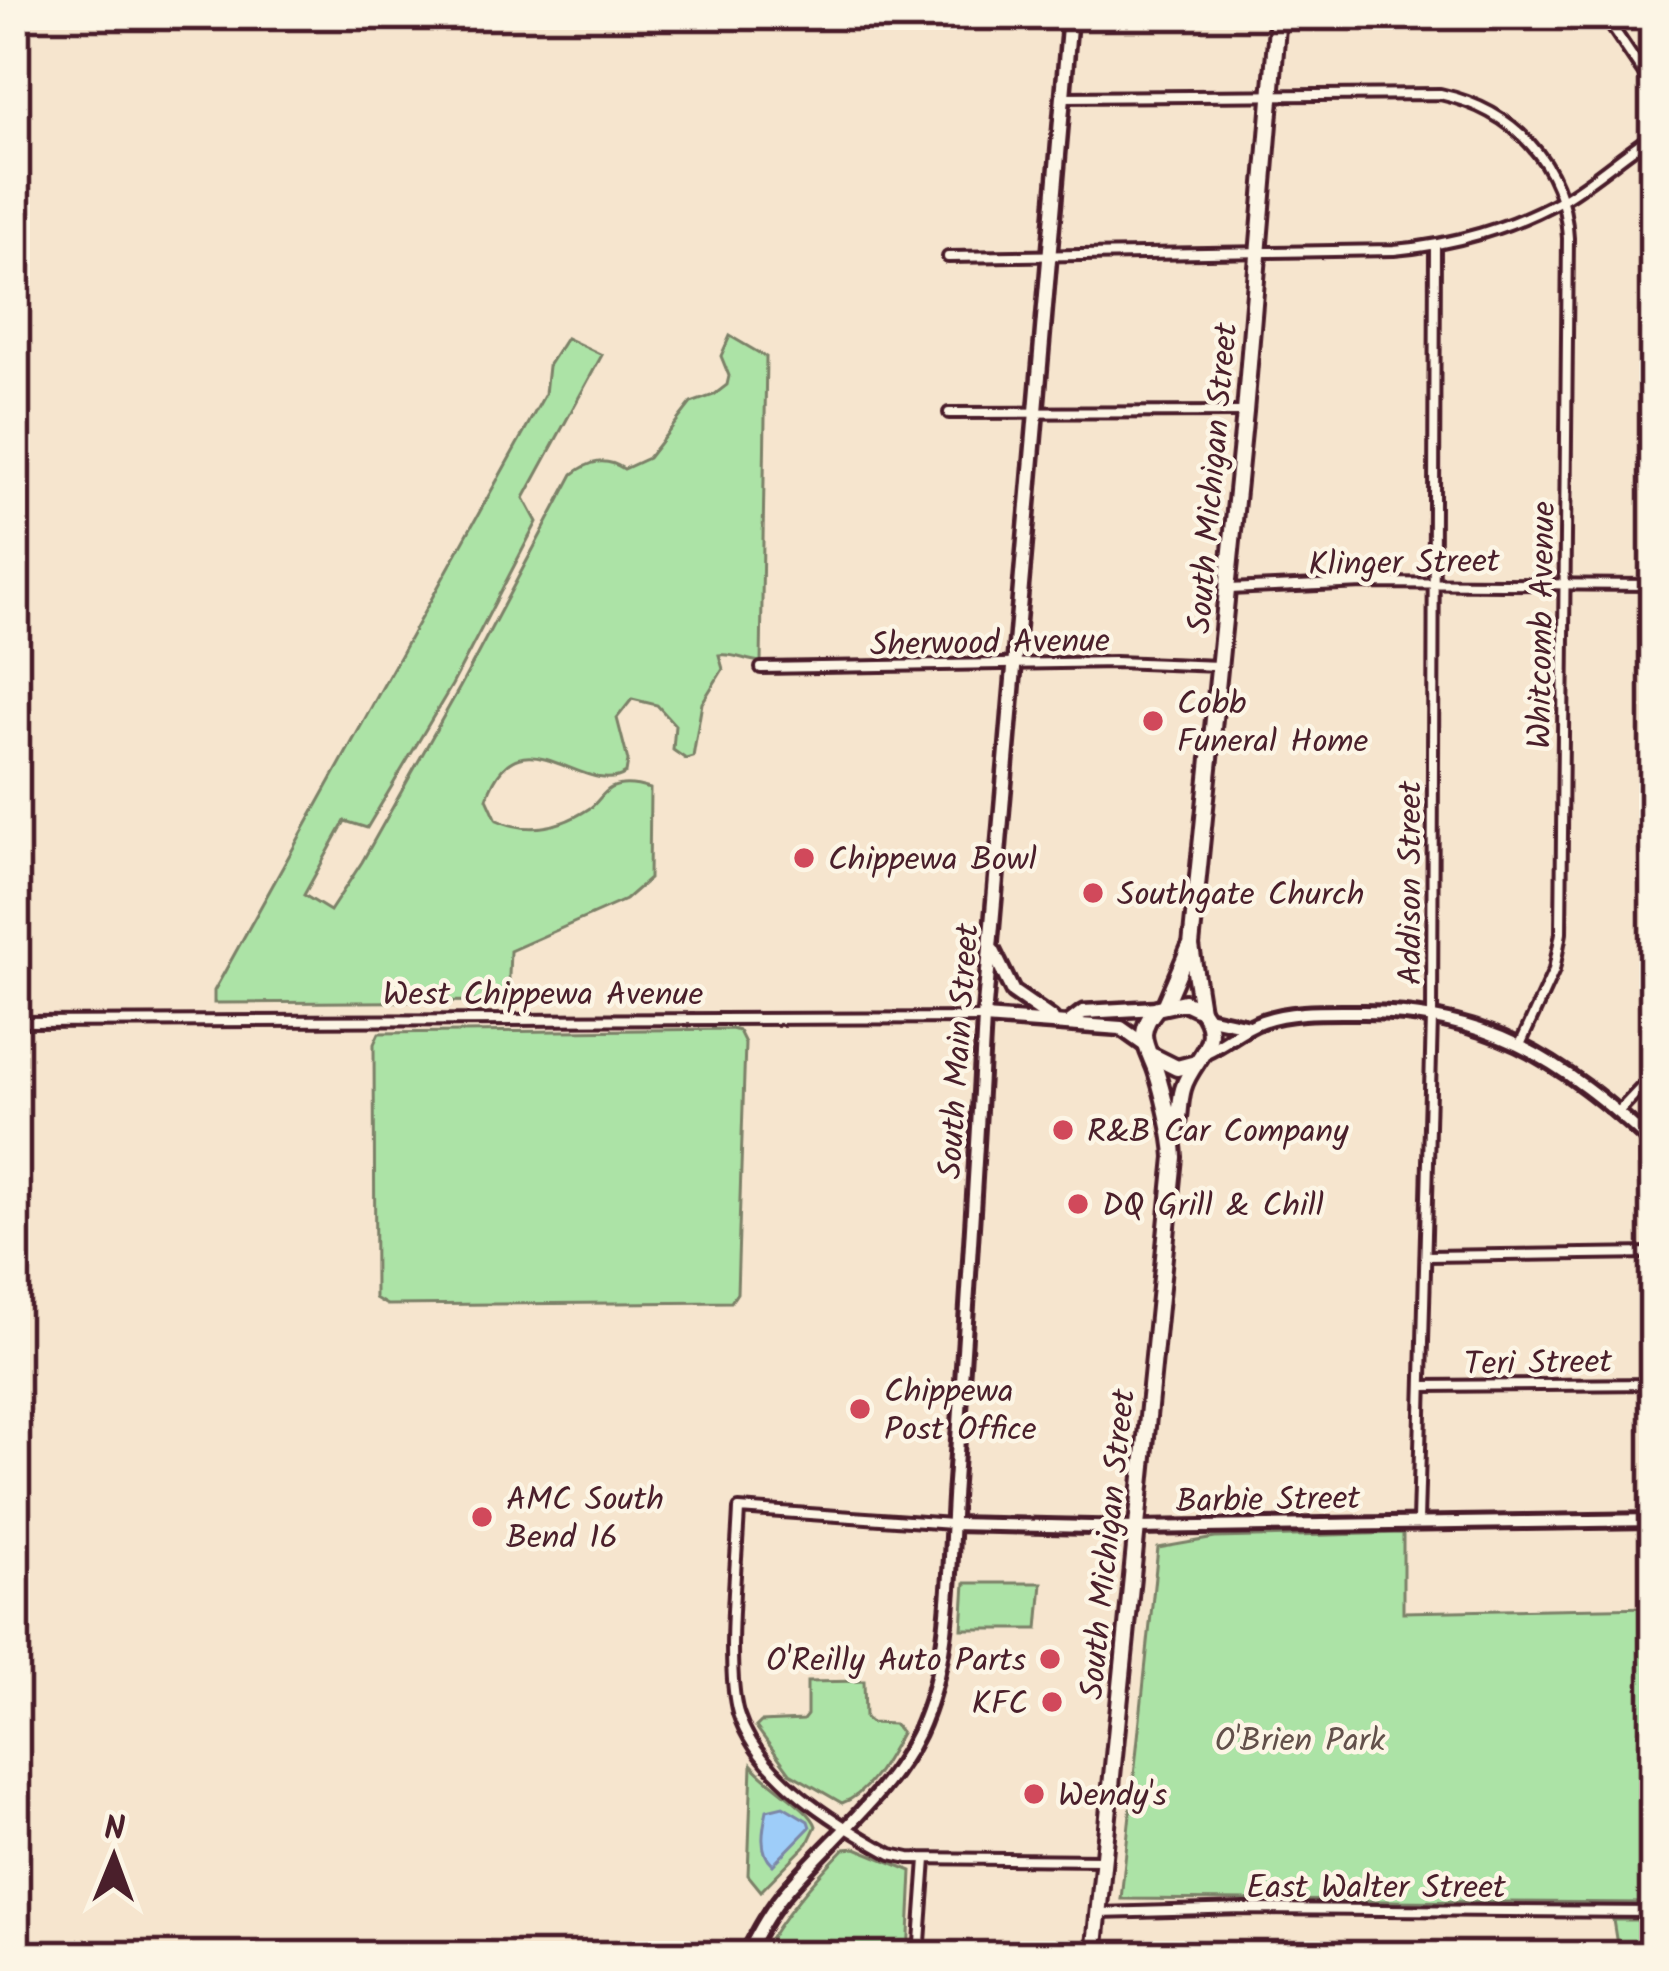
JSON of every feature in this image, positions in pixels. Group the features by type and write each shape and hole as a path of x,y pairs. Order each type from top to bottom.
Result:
{"main road":[{"name":"South Main Street","path":"984,1018 1070,15"},
{"name":"South Michigan Street","path":"1203,1014 1191,946 1245,412 1278,15"},
{"path":"990,944 1013,992 1052,1020"},
{"name":"South Michigan Street","path":"1161,1006 1191,946"},
{"path":"1184,1002 1203,1014 1211,1035 1201,1057 1177,1068 1166,1066 1148,1049 1145,1027 1161,1006 1184,1002"},
{"name":"West Chippewa Avenue","path":"1070,1022 1083,1012 1161,1006"},
{"name":"West Chippewa Avenue","path":"984,1018 1121,1028 1148,1049"},
{"name":"South Michigan Street","path":"1148,1049 1173,1137"},
{"name":"South Michigan Street","path":"1094,1956 1173,1137 1181,1121 1183,1089 1201,1057"}],"street":[{"path":"1604,15 1654,88"},
{"path":"1063,98 1430,93 1474,103 1511,123 1552,172 1563,199"},
{"path":"948,257 1394,250 1435,244 1495,228 1563,199 1654,134"},
{"name":"Whitcomb Avenue","path":"1520,1045 1560,947 1568,238 1563,199"},
{"name":"Addison Street","path":"1418,1521 1432,1018 1435,244"},
{"path":"949,413 1245,412"},
{"name":"Klinger Street","path":"1227,589 1434,583 1654,585"},
{"name":"Sherwood Avenue","path":"761,668 1115,662 1220,666"},
{"path":"1201,1057 1248,1026 1285,1015 1387,1012 1432,1018 1520,1045 1578,1078 1654,1145"},
{"path":"1203,1014 1248,1026"},
{"name":"West Chippewa Avenue","path":"15,1022 984,1018"},
{"name":"South Main Street","path":"746,1956 770,1912 897,1768 933,1697 942,1652 952,1524 984,1018"},
{"path":"1618,1112 1654,1074"},
{"path":"1426,1256 1654,1253"},
{"name":"Teri Street","path":"1423,1387 1654,1384"},
{"name":"Barbie Street","path":"849,1826 776,1775 758,1754 736,1707 739,1509 952,1524 1135,1528 1654,1520"},
{"path":"849,1826 892,1854 926,1859 1103,1860"},
{"path":"919,1956 926,1859"},
{"name":"East Walter Street","path":"1098,1913 1654,1912"}],"green space":[{"path":"730,336 766,357 761,662 719,655 723,669 702,703 693,757 686,759 673,750 675,725 657,705 632,699 617,718 628,761 626,773 610,778 591,776 534,757 516,759 500,772 487,798 497,820 532,828 579,815 616,786 650,789 649,879 625,900 510,951 508,1001 214,1003 214,991 545,394 548,366 566,338 602,355 524,498 537,522 452,685 367,828 345,821 304,895 330,911 460,687 573,474 598,462 624,469 648,458 691,403 727,385 729,376 721,356"},
{"path":"739,1031 745,1043 737,1293 731,1302 387,1305 375,1298 374,1044 379,1033"},
{"name":"O'Brien Park","path":"1403,1533 1403,1612 1654,1607 1654,1903 1121,1899 1158,1548 1215,1538"},
{"path":"965,1583 1042,1583 1038,1629 962,1629"},
{"path":"864,1681 865,1718 871,1723 894,1724 901,1733 869,1783 842,1803 790,1773 756,1727 761,1722 803,1720 807,1682"},
{"path":"752,1765 806,1811 816,1826 808,1843 761,1891 748,1875"},
{"path":"856,1848 912,1871 908,1956 760,1956 820,1874 844,1849"},
{"path":"1613,1920 1654,1920 1654,1951 1618,1951"}],"water":[{"path":"783,1806 810,1827 773,1865 763,1847 764,1824 767,1810"}],"place":[{"name":"Cobb Funeral Home","path":"1153,721"},
{"name":"Chippewa Bowl","path":"804,858"},
{"name":"Southgate Church","path":"1093,893"},
{"name":"R&B Car Company","path":"1063,1130"},
{"name":"DQ Grill & Chill","path":"1078,1204"},
{"name":"Chippewa Post Office","path":"860,1409"},
{"name":"AMC South Bend 16","path":"482,1517"},
{"name":"O'Reilly Auto Parts","path":"1050,1659"},
{"name":"KFC","path":"1052,1702"},
{"name":"Wendy's","path":"1034,1794"}]}
